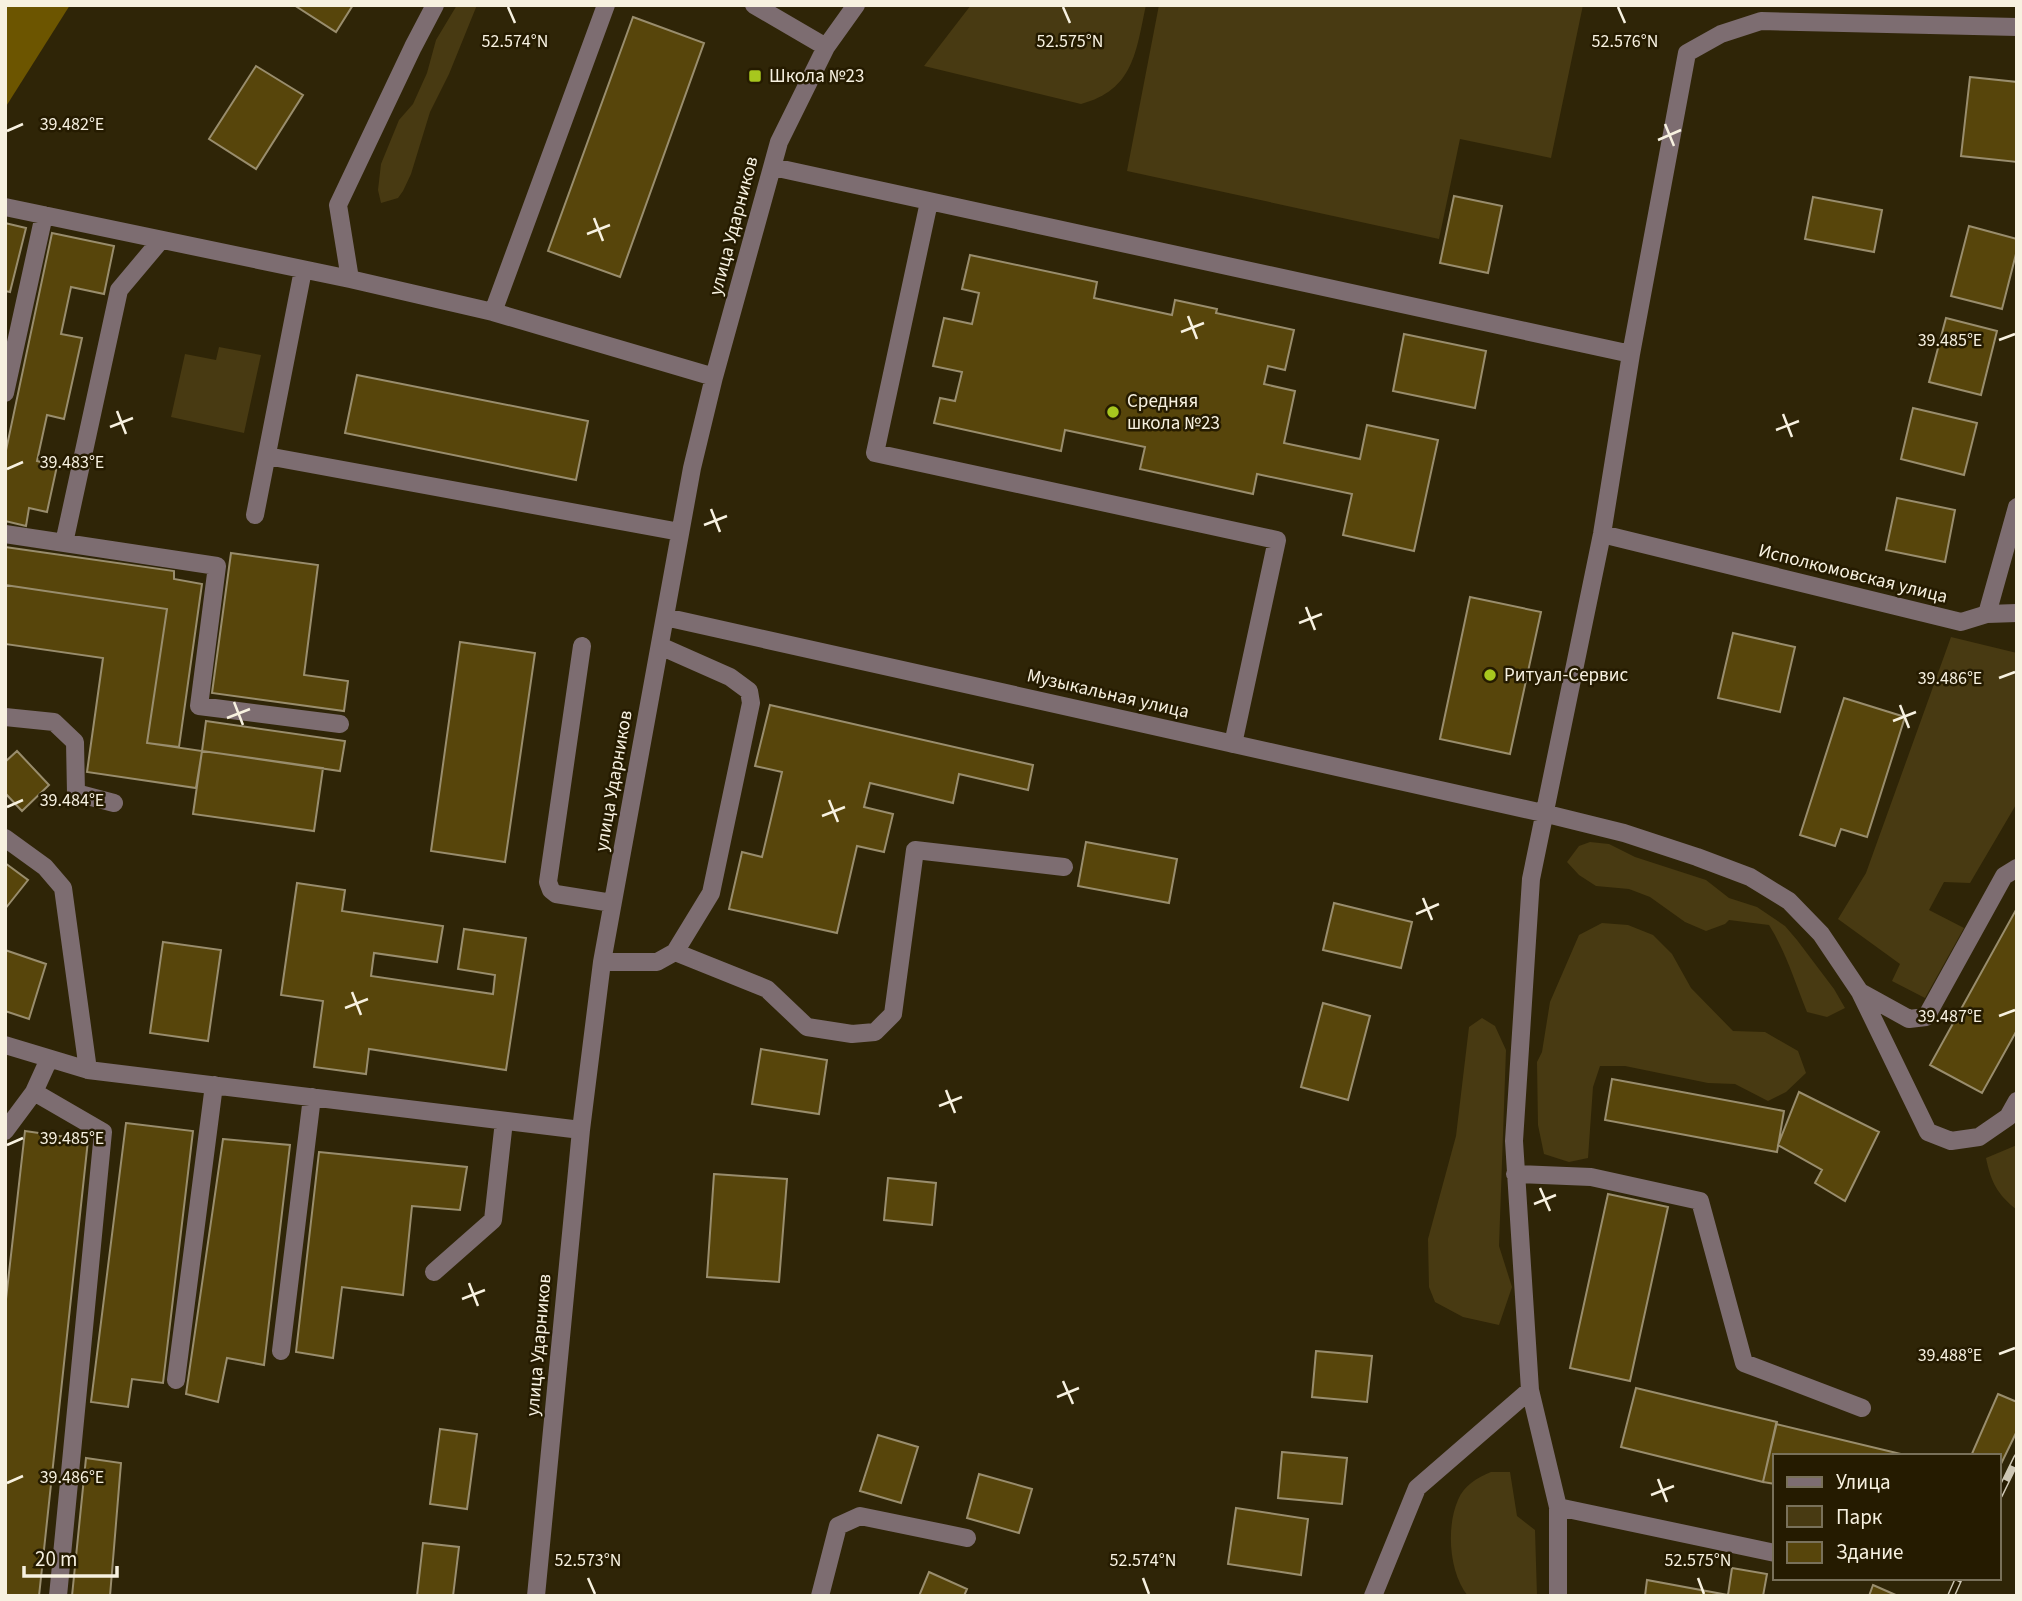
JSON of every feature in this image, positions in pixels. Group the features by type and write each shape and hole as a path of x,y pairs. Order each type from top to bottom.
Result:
{"street":[{"path":"350,279 338,205 435,5"},
{"path":"493,312 606,5"},
{"path":"754,5 826,47"},
{"name":"улица Ударников","path":"536,1596 581,1130 602,962 692,468 714,377 779,142 826,47 856,5"},
{"path":"1558,1596 1558,1507 1530,1390 1515,1174 1514,1141 1531,878 1602,534 1631,354 1687,53 1721,34 1761,21 2017,27"},
{"path":"773,167 1631,354"},
{"path":"929,202 876,453 1277,540 1233,744"},
{"path":"5,207 350,279 493,312 714,377"},
{"path":"5,393 14,308 44,215"},
{"path":"64,543 119,290 161,240"},
{"path":"255,516 303,270"},
{"path":"267,456 680,532"},
{"path":"1987,614 2017,507"},
{"path":"5,534 217,566 199,706 340,724"},
{"name":"Исполкомовская улица","path":"1602,534 1961,622 1987,614 2017,613"},
{"name":"Музыкальная улица","path":"665,617 1543,813 1624,833 1750,877 1789,901 1821,934 1860,992 1928,1132 1951,1141 1979,1137 2008,1117 2017,1101"},
{"path":"582,646 548,881 551,890 556,894 612,903"},
{"path":"602,962 657,962 675,952 711,893 751,703 748,691 730,677 660,646"},
{"path":"5,717 54,722 75,742 76,793 114,803"},
{"path":"5,838 45,867 63,888 88,1070"},
{"path":"675,952 767,989 807,1027 852,1034 875,1032 893,1014 915,850 1064,867"},
{"path":"1860,992 1909,1020 1926,1017 2004,876 2017,868"},
{"path":"5,1045 88,1070 581,1130"},
{"path":"5,1131 34,1092 49,1059"},
{"path":"176,1380 214,1085"},
{"path":"34,1092 103,1132 58,1596"},
{"path":"281,1351 312,1097"},
{"path":"434,1272 493,1220 504,1121"},
{"path":"1515,1174 1591,1177 1700,1200 1744,1363 1862,1408"},
{"path":"1373,1596 1417,1488 1530,1390"},
{"path":"1558,1507 1773,1553"},
{"path":"820,1596 838,1526 860,1516 967,1538"}],"green space":[{"path":"457,5 477,5 449,74 430,112 403,191 398,198 381,203 378,190 381,164 399,120 413,104 427,73 436,40"},
{"path":"971,5 1146,5 1135,53 1122,79 1099,98 1081,104 924,66"},
{"path":"1159,5 1583,5 1551,158 1460,139 1439,239 1127,171"},
{"path":"219,347 261,355 244,433 171,417 185,354 216,360"},
{"path":"1951,637 2017,653 2017,803 1970,883 1944,882 1929,910 1964,928 1925,998 1892,981 1900,964 1838,919 1866,873"},
{"path":"1590,842 1609,844 1635,857 1706,880 1729,898 1757,907 1785,926 1834,989 1845,1008 1827,1017 1807,1012 1785,956 1769,925 1729,920 1706,931 1685,922 1650,897 1629,889 1596,886 1579,875 1567,862 1579,846"},
{"path":"1602,923 1628,925 1653,935 1672,954 1691,988 1733,1031 1765,1032 1798,1051 1806,1073 1786,1092 1768,1101 1735,1084 1708,1083 1625,1066 1600,1066 1593,1087 1588,1158 1569,1162 1544,1154 1538,1125 1537,1062 1542,1052 1550,1002 1579,935"},
{"path":"1482,1018 1495,1026 1506,1050 1499,1246 1512,1287 1499,1325 1463,1317 1435,1302 1429,1287 1428,1239 1456,1136 1469,1027"},
{"path":"2017,1145 2017,1210 1996,1187 1986,1158"},
{"path":"1491,1472 1510,1472 1517,1516 1535,1530 1537,1596 1468,1596 1457,1575 1451,1549 1454,1511 1467,1486"}],"shaded area":[{"path":"5,5 70,5 5,108"}],"building":[{"path":"294,5 353,5 336,32"},
{"path":"633,17 704,43 620,277 548,251"},
{"path":"256,66 303,95 256,169 209,139"},
{"path":"1970,77 2017,82 2017,162 1961,156"},
{"path":"1454,196 1502,206 1488,273 1440,263"},
{"path":"1813,197 1882,210 1874,252 1805,239"},
{"path":"5,223 26,228 10,292 5,291"},
{"path":"1969,226 2017,239 2017,250 2002,309 1951,296"},
{"path":"52,233 114,246 104,294 71,287 61,334 82,338 64,419 47,415 37,461 57,466 47,512 29,508 26,526 5,521 5,455"},
{"name":"Средняя школа №23","path":"970,255 1097,282 1094,298 1172,315 1175,300 1217,309 1216,313 1294,330 1285,370 1268,366 1264,384 1295,391 1284,443 1360,459 1367,425 1438,440 1414,551 1343,535 1352,494 1257,474 1253,494 1140,469 1145,447 1065,430 1061,451 934,423 940,398 955,401 962,372 933,366 944,318 972,324 979,293 962,289"},
{"path":"1946,318 1997,331 1981,395 1929,382"},
{"path":"1404,334 1486,351 1475,408 1393,391"},
{"path":"357,375 588,421 576,480 345,433"},
{"path":"1913,408 1977,423 1964,475 1901,459"},
{"path":"1897,498 1955,510 1945,562 1886,550"},
{"path":"5,547 174,571 174,579 202,584 179,747 147,743 167,609 5,585"},
{"path":"231,553 318,565 304,675 348,681 344,711 212,693"},
{"path":"5,585 167,609 147,743 202,751 196,788 87,772 103,658 5,644"},
{"name":"Ритуал-Сервис","path":"1470,597 1541,612 1510,754 1440,739"},
{"path":"1733,633 1795,647 1780,712 1718,698"},
{"path":"460,642 535,653 505,862 431,851"},
{"path":"1844,698 1905,717 1867,837 1841,829 1835,846 1800,835"},
{"path":"770,705 1033,765 1028,790 959,774 953,803 870,783 864,807 893,814 884,852 857,846 837,933 729,909 742,852 762,857 782,772 755,766"},
{"path":"206,721 345,741 340,771 202,751"},
{"path":"17,751 49,785 22,811 5,793 5,762"},
{"path":"202,751 323,768 314,831 193,814"},
{"path":"1086,842 1177,859 1169,903 1078,886"},
{"path":"5,863 28,880 5,909"},
{"path":"297,883 345,890 342,911 443,926 437,962 374,953 371,976 493,994 495,975 458,969 464,929 526,938 506,1070 369,1049 366,1074 314,1067 323,1001 281,995"},
{"path":"1334,903 1412,922 1401,968 1323,950"},
{"path":"2017,908 2017,1030 1982,1093 1930,1065"},
{"path":"163,942 221,950 208,1041 150,1033"},
{"path":"5,950 46,964 29,1019 5,1011"},
{"path":"1323,1003 1370,1016 1348,1100 1301,1087"},
{"path":"761,1049 827,1060 819,1114 752,1104"},
{"path":"1612,1079 1784,1111 1777,1152 1605,1120"},
{"path":"1799,1092 1879,1132 1845,1201 1815,1183 1822,1170 1778,1145"},
{"path":"126,1123 193,1131 163,1383 132,1379 128,1407 91,1402"},
{"path":"25,1131 88,1140 39,1596 5,1596 5,1308"},
{"path":"223,1139 290,1145 264,1365 227,1358 218,1402 186,1394"},
{"path":"319,1152 467,1167 460,1210 412,1206 403,1295 342,1287 333,1358 296,1352"},
{"path":"714,1174 787,1179 779,1282 707,1277"},
{"path":"888,1178 936,1183 932,1225 884,1220"},
{"path":"1608,1194 1668,1207 1630,1381 1570,1368"},
{"path":"1316,1351 1372,1356 1367,1402 1312,1397"},
{"path":"1636,1388 1777,1422 1763,1482 1621,1447"},
{"path":"1998,1394 2017,1402 2017,1431 2001,1464 2001,1454 1972,1454"},
{"path":"1776,1424 1901,1454 1773,1454 1773,1484 1763,1482"},
{"path":"440,1429 477,1434 467,1509 430,1504"},
{"path":"878,1435 918,1447 901,1503 860,1491"},
{"path":"1282,1452 1347,1458 1342,1504 1278,1498"},
{"path":"86,1458 121,1463 110,1596 72,1596"},
{"path":"979,1474 1032,1489 1019,1533 967,1518"},
{"path":"1236,1508 1308,1519 1301,1575 1228,1564"},
{"path":"423,1543 459,1547 453,1596 417,1596"},
{"path":"1732,1568 1767,1574 1763,1596 1645,1596 1647,1580 1728,1595"},
{"path":"929,1572 967,1589 964,1596 919,1596"},
{"path":"1873,1585 1898,1596 1869,1596"}],"railway":[{"path":"2001,1491 2017,1458"},
{"path":"1951,1596 1958,1580"}],"place":[{"name":"Школа №23","path":"755,76"},
{"name":"Средняя школа №23","path":"1113,412"},
{"name":"Ритуал-Сервис","path":"1490,675"}]}
